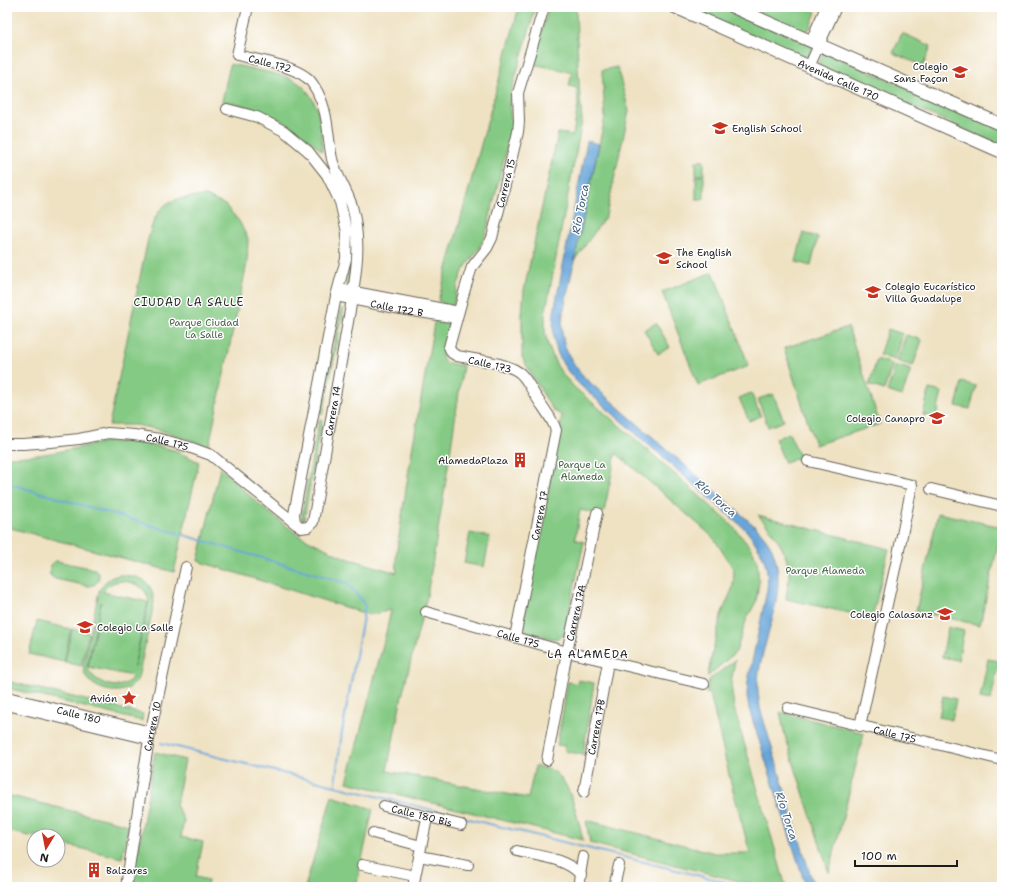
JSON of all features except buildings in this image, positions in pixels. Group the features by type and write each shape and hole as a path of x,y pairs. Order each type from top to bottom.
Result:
{"main road":[{"name":"Avenida Calle 170","path":"675,7 1002,152"},
{"path":"733,7 1002,126"}],"street":[{"name":"Calle 172","path":"248,7 237,55 296,70 308,78 324,105 333,160"},
{"name":"Carrera 15","path":"452,353 450,347 472,267 487,248 492,238 518,132 518,93 544,7"},
{"path":"810,67 815,43 826,7"},
{"path":"815,43 836,7"},
{"path":"227,109 257,117 284,131 308,151 327,175 331,183 340,202 347,232 346,259 337,293 294,514 295,522 301,528"},
{"path":"331,183 333,160"},
{"name":"Carrera 14","path":"301,528 308,527 313,522 358,262 357,230 352,206 333,160"},
{"name":"Calle 172 B","path":"337,293 458,315"},
{"name":"Calle 173","path":"452,353 457,356 506,366 516,370 522,374 537,399"},
{"name":"Carrera 17","path":"515,637 556,430 553,422 537,399"},
{"name":"Calle 175","path":"7,444 80,439 108,433 160,439 186,446 211,455 301,528"},
{"path":"808,461 912,485 860,726"},
{"path":"931,489 1002,506"},
{"name":"Carrera 17A","path":"547,760 567,652 597,513"},
{"name":"Carrera 10","path":"126,887 150,736 186,567"},
{"name":"Calle 175","path":"426,612 567,652 704,684"},
{"name":"Carrera 17B","path":"584,792 608,662"},
{"name":"Calle 180","path":"7,697 150,736"},
{"name":"Calle 180","path":"7,705 150,736"},
{"name":"Calle 175","path":"788,708 1002,760"},
{"name":"Calle 180 Bis","path":"384,806 461,825"},
{"path":"413,887 428,818"},
{"path":"373,833 420,851 468,865"},
{"path":"517,851 562,862 570,865 581,875"},
{"path":"578,887 583,857"},
{"path":"362,865 415,876"},
{"path":"614,887 619,865"}],"green space":[{"path":"519,7 536,7 511,92 509,105 512,127 486,233 480,247 464,269 458,284 442,356 444,362 463,366 427,596 401,700 387,771 528,798 535,766 551,770 565,783 573,802 583,840 347,782 391,610 370,615 198,561 220,468 261,506 298,535 343,557 397,573 396,556 410,462 434,323 444,306 442,302 438,301"},
{"name":"Parque La Alameda","path":"549,7 576,7 578,69 582,121 545,315 545,332 548,345 556,364 563,375 575,388 731,524 753,551 757,561 759,582 756,602 747,618 736,652 707,677 721,615 733,587 734,570 715,540 706,531 616,453 604,512 599,514 580,510 575,539 584,542 564,634 555,639 530,633 524,628 523,624 562,416 553,410 522,357 522,313 524,290 558,133 573,135 578,105 577,88 569,86 572,72 532,64"},
{"path":"686,7 724,7 813,46 808,60"},
{"path":"747,7 805,7 816,12 809,30 802,31"},
{"path":"902,33 931,46 923,66 893,53"},
{"path":"824,52 1002,129 1002,146 818,65"},
{"path":"230,64 285,76 299,83 307,90 317,108 320,119 322,151 299,132 264,112 222,101"},
{"path":"617,67 629,111 606,216 574,261 605,117 602,70"},
{"path":"696,161 704,161 704,175 696,175"},
{"path":"696,176 704,176 704,199 696,199"},
{"path":"337,180 345,199 355,239 353,269 349,285 346,284 352,259 352,231"},
{"name":"Parque Ciudad La Salle","path":"206,196 225,205 239,221 248,239 247,263 209,446 160,430 135,425 109,425 152,226 161,209 166,204 182,198"},
{"path":"803,233 818,237 811,266 796,262"},
{"path":"713,272 749,366 698,385 662,292"},
{"path":"341,309 344,309 323,414 320,413"},
{"path":"656,323 670,347 658,354 644,330"},
{"path":"848,327 880,424 815,445 784,348"},
{"path":"888,329 903,334 895,360 879,355"},
{"path":"906,335 922,340 913,366 897,361"},
{"path":"877,359 893,364 884,390 869,385"},
{"path":"896,365 911,370 902,396 887,391"},
{"path":"962,382 976,386 970,409 956,406"},
{"path":"929,389 942,392 936,418 923,415"},
{"path":"751,393 761,416 749,421 739,398"},
{"path":"773,394 784,421 768,427 758,399"},
{"path":"319,420 322,420 304,520 301,519"},
{"path":"789,433 800,457 785,463 775,439"},
{"path":"104,442 139,442 174,450 199,462 174,572 7,527 7,457 44,454"},
{"path":"938,513 1002,527 980,625 916,611"},
{"name":"Parque Alameda","path":"758,515 889,549 872,618 786,599 789,576 786,559 774,535"},
{"path":"470,533 490,537 484,567 464,563"},
{"path":"56,561 95,569 99,575 98,580 95,584 88,586 55,579 50,575 50,566"},
{"path":"120,575 140,578 144,581 151,589 154,603 138,678 128,689 114,691 94,685 85,675 83,666 99,591 108,580","holes":["121,581 140,586 146,593 149,602 134,667 148,602 103,592 111,584","101,602 88,667 133,676 128,682 122,685 115,686 101,682 90,673 87,667"]},
{"path":"37,621 71,629 64,662 29,654"},
{"path":"948,627 964,631 958,660 942,657"},
{"path":"72,629 89,633 81,666 65,662"},
{"path":"988,659 999,661 991,700 980,698"},
{"path":"735,660 731,683 734,708 786,887 761,887 590,843 586,820 715,853 750,853 731,783 710,694 706,693 709,680"},
{"path":"578,680 594,683 583,755 565,751 565,746 557,745 568,682 577,684"},
{"path":"7,681 143,714 142,721 7,688"},
{"path":"943,696 956,699 952,720 939,717"},
{"path":"780,712 864,733 829,873 785,736"},
{"path":"155,752 185,760 176,805 184,820 181,837 203,842 196,877 208,880 207,887 132,887"},
{"path":"7,795 129,825 122,858 66,845 66,828 26,828 26,835 7,831"},
{"path":"332,796 373,809 356,887 305,887"}],"water":[{"name":"Río Torca","path":"587,141 599,144 563,314 562,333 566,350 574,364 586,379 757,528 772,548 777,567 778,583 773,616 760,664 758,684 760,708 814,887 806,887 749,709 747,695 748,681 768,581 766,565 760,550 745,529 580,385 572,377 557,352 553,323 554,312"}],"waterway":[{"path":"7,483 347,583 365,606 342,732 336,786"},
{"path":"161,743 742,887"}],"place":[{"name":"Colegio Sans Façon","path":"960,72"},
{"name":"English School","path":"720,128"},
{"name":"The English School","path":"664,258"},
{"name":"Colegio Eucarístico Villa Guadalupe","path":"873,292"},
{"name":"Colegio Canapro","path":"937,418"},
{"name":"AlamedaPlaza","path":"520,460"},
{"name":"Colegio Calasanz","path":"945,614"},
{"name":"Colegio La Salle","path":"85,627"},
{"name":"Avión","path":"129,698"},
{"name":"Balzares","path":"94,870"}],"district":[{"name":"CIUDAD LA SALLE","path":"189,302"},
{"name":"LA ALAMEDA","path":"588,654"}]}
